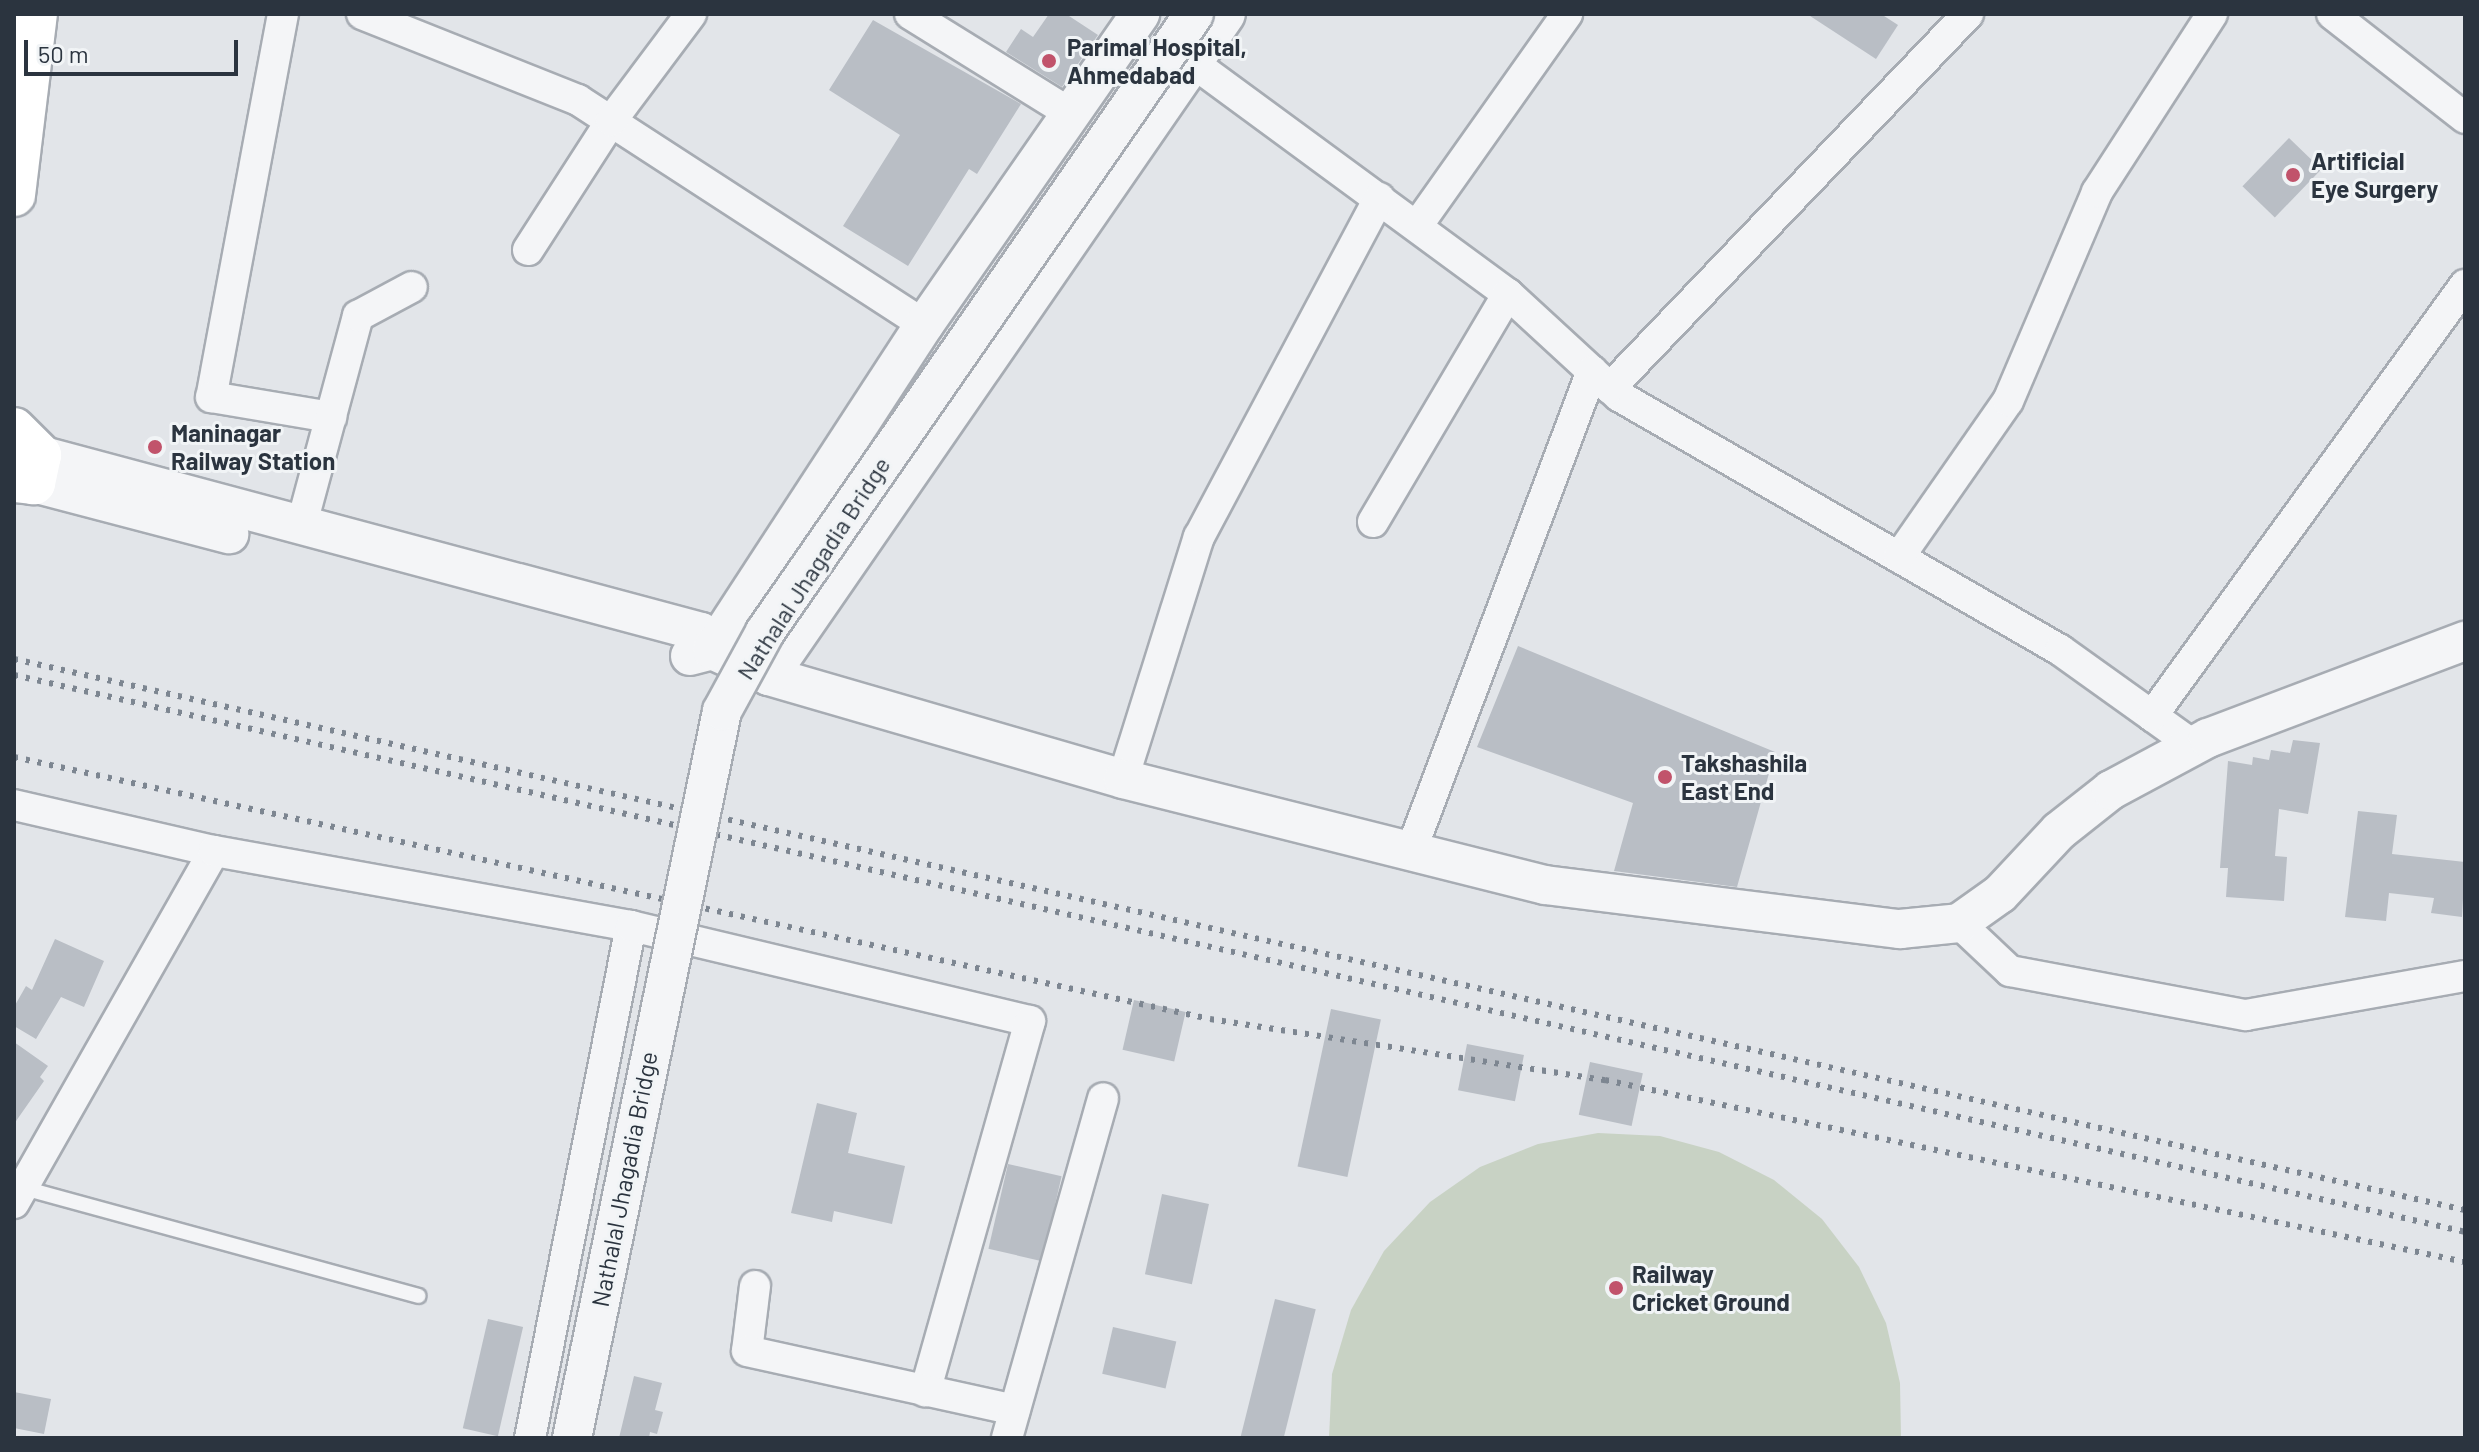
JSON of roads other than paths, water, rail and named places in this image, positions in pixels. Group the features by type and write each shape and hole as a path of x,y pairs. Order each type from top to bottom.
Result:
{"main road":[{"path":"14,195 36,14"}],"street":[{"path":"283,14 211,397 331,417"},
{"path":"362,14 578,100 924,325"},
{"path":"528,250 611,121 691,14"},
{"path":"910,14 1071,114"},
{"path":"26,462 689,656 712,650 924,325 1140,14"},
{"name":"Nathalal Jhagadia Bridge","path":"554,1438 704,705 749,623 1172,14"},
{"name":"Nathalal Jhagadia Bridge","path":"572,1438 722,711 765,632 1194,14"},
{"path":"769,676 1226,14"},
{"path":"1417,226 1567,14"},
{"path":"1411,851 1601,380 1968,14"},
{"path":"1899,557 2008,401 2097,192 2212,14"},
{"path":"2332,14 2465,118"},
{"path":"1192,62 1508,294 1601,380 2060,650 2194,746"},
{"path":"1123,779 1199,537 1379,198"},
{"path":"2152,716 2465,285"},
{"path":"301,527 358,316 412,287"},
{"path":"1373,522 1508,294"},
{"path":"26,462 301,527 701,632 712,650 769,676 1123,779 1545,885 1900,929 1959,923 2000,894 2059,831 2111,790 2194,746 2465,641"},
{"path":"14,805 214,851 631,926 1030,1021 925,1391"},
{"path":"19,1195 214,851"},
{"path":"1959,923 2010,971 2246,1015 2465,976"},
{"path":"530,1438 631,926"},
{"path":"755,1286 747,1351 925,1391 1011,1424 1103,1098"}],"lane":[{"path":"19,1195 418,1296"}],"railway":[{"path":"14,659 2465,1210"},
{"path":"14,675 2465,1232"},
{"path":"14,757 1210,1019 1605,1080 2465,1262"}],"place":[{"name":"Parimal Hospital, Ahmedabad","path":"1049,61"},
{"name":"Artificial Eye Surgery","path":"2293,175"},
{"name":"Maninagar Railway Station","path":"155,447"},
{"name":"Takshashila East End","path":"1665,777"},
{"name":"Railway Cricket Ground","path":"1616,1288"}]}
